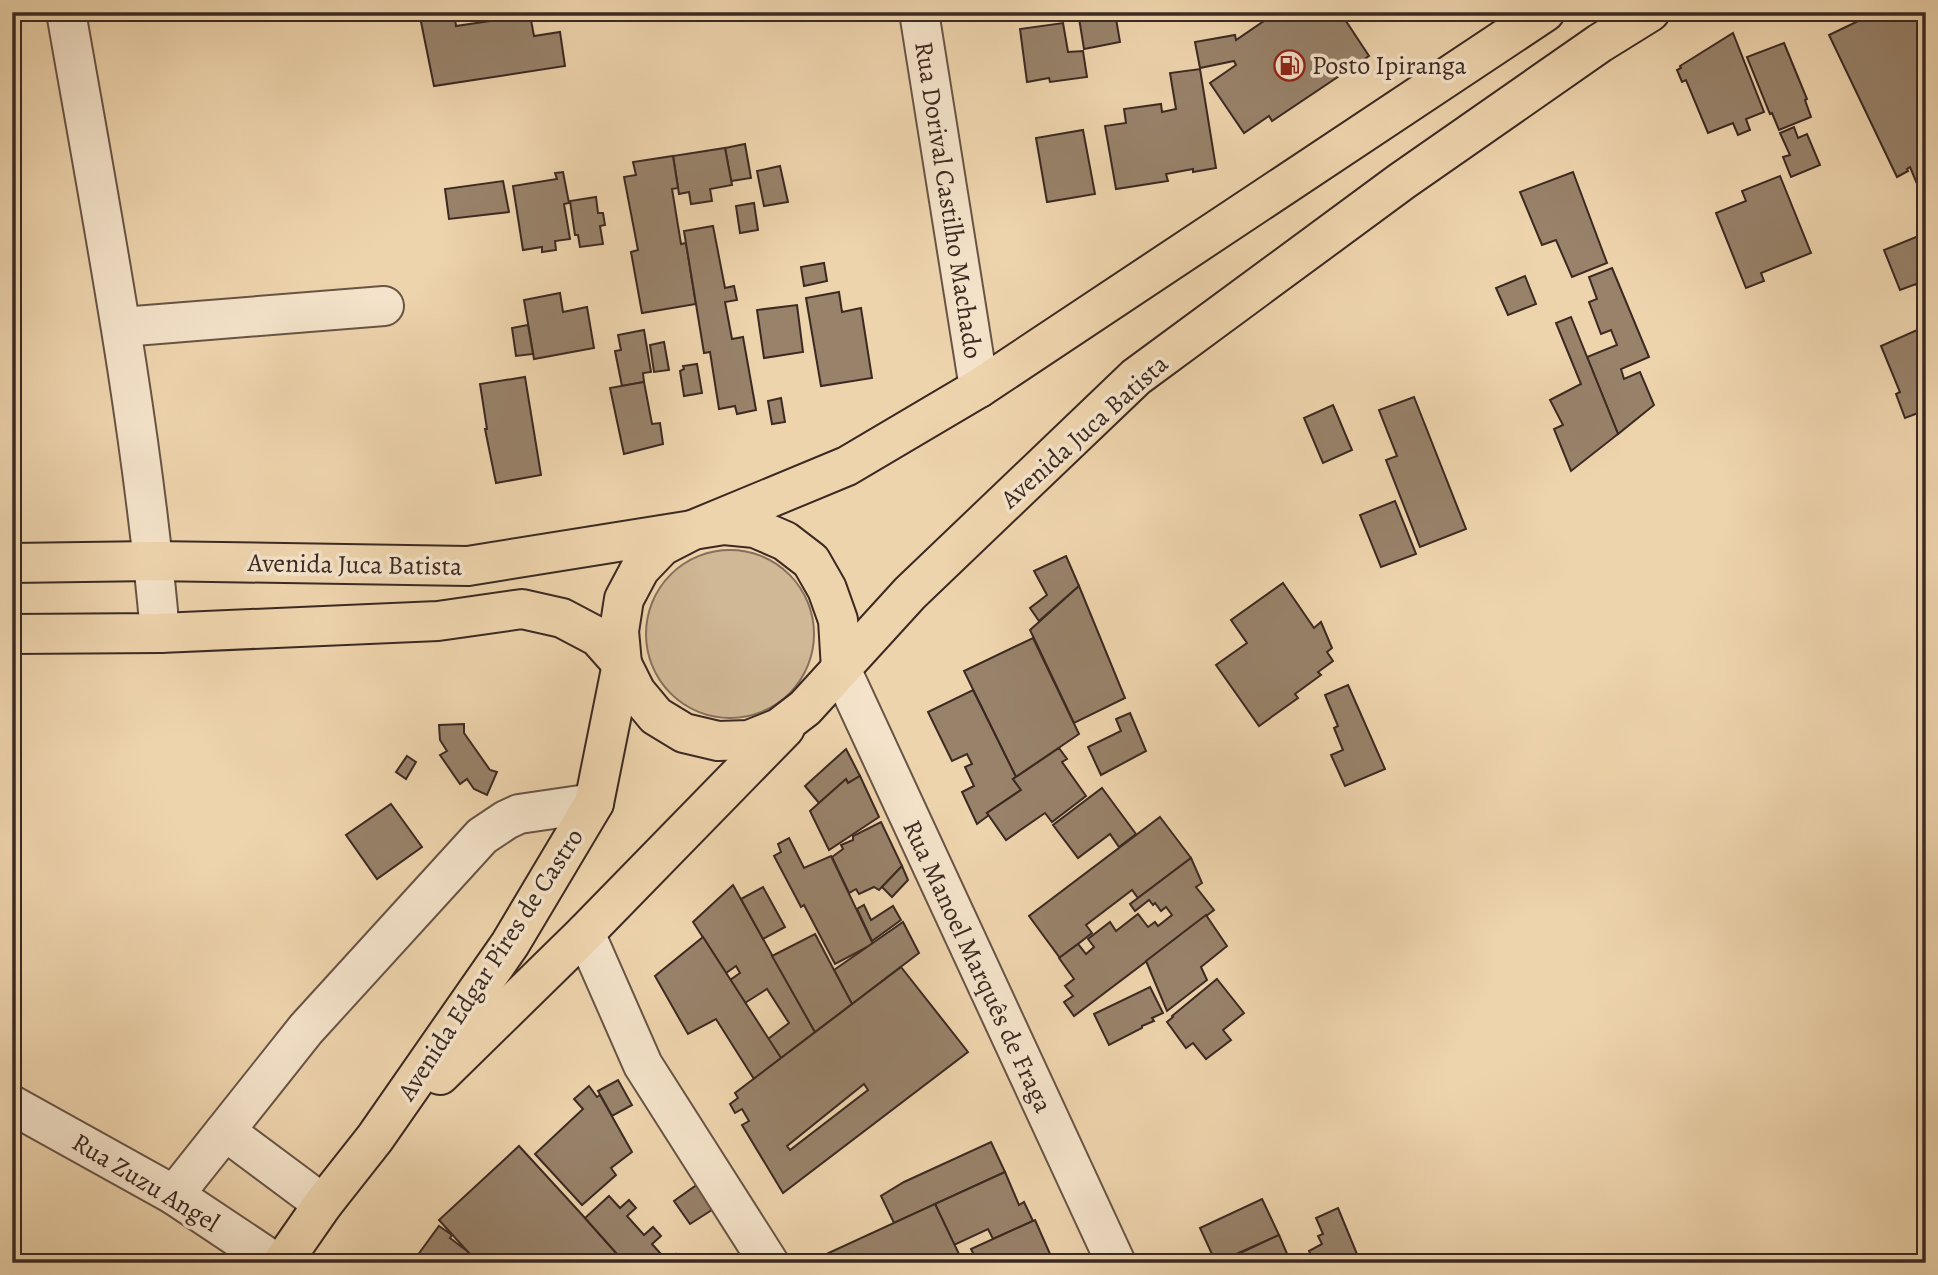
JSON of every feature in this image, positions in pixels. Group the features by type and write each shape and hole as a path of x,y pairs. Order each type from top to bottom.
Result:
{"main road":[{"name":"Avenida Juca Batista","path":"695,529 847,466 979,388 1545,12"},
{"name":"Avenida Juca Batista","path":"841,668 910,593 1136,377 1402,180 1600,43 1650,12"},
{"name":"Avenida Juca Batista","path":"12,563 154,561 468,566 724,525 755,528 785,541 811,561 827,589 838,620 841,668"},
{"name":"Avenida Edgar Pires de Castro","path":"282,1263 323,1204 376,1138 510,944 594,803 622,664 620,631 624,599 640,569 662,546 695,529"},
{"name":"Avenida Juca Batista","path":"12,634 160,633 439,621 522,609 562,618 598,637 622,664"},
{"path":"622,664 636,692 656,716 684,733 718,741 749,740 779,729 805,708 841,668"},
{"name":"Avenida Edgar Pires de Castro","path":"376,1138 584,933 805,708"}],"street":[{"path":"66,12 122,327 154,561 160,633"},
{"name":"Rua Dorival Castilho Machado","path":"919,12 979,388"},
{"path":"122,327 384,306"},
{"name":"Rua Manoel Marquês de Fraga","path":"841,668 1116,1263"},
{"path":"174,1195 306,1029 482,836 519,814 594,803"},
{"path":"584,933 643,1065 769,1263"},
{"name":"Rua Zuzu Angel","path":"12,1105 174,1195 276,1263"},
{"path":"225,1131 323,1204"}],"shaded area":[{"path":"730,550 762,557 789,575 807,602 814,634 807,666 789,693 762,711 730,718 698,711 671,693 653,666 646,634 653,602 671,575 698,557"}],"building":[{"path":"419,12 454,12 456,26 530,15 534,36 560,32 565,66 434,86"},
{"path":"1078,12 1122,12 1115,13 1120,42 1084,49"},
{"path":"1277,12 1340,12 1369,56 1272,121 1269,116 1244,133 1210,83 1236,65 1234,61 1200,68 1195,42 1235,35 1236,40"},
{"path":"1877,12 1920,12 1926,28 1926,205 1910,167 1897,177 1829,35"},
{"path":"1063,23 1068,52 1083,51 1087,77 1050,82 1049,78 1027,82 1020,29"},
{"path":"1733,33 1764,112 1746,119 1750,130 1738,135 1733,123 1708,133 1686,80 1682,82 1677,70"},
{"path":"1784,43 1807,99 1805,100 1811,117 1779,130 1747,57"},
{"path":"1200,69 1216,168 1166,174 1168,181 1116,189 1105,126 1126,123 1124,109 1161,104 1162,112 1176,109 1170,73"},
{"path":"1794,127 1798,138 1807,134 1820,165 1791,177 1783,157 1790,155 1780,133"},
{"path":"1083,130 1095,194 1047,202 1036,138"},
{"path":"745,144 751,178 731,181 725,148"},
{"path":"725,148 732,185 710,189 712,201 691,204 689,192 679,194 673,156"},
{"path":"673,156 678,188 672,189 681,244 686,243 696,304 642,313 631,252 638,250 624,177 636,175 633,162"},
{"path":"780,166 788,202 764,206 757,171"},
{"path":"563,172 569,203 564,204 570,239 555,241 556,250 542,252 542,247 523,250 513,186 557,179 555,173"},
{"path":"1573,172 1607,263 1572,277 1556,240 1542,245 1520,192"},
{"path":"1780,176 1811,253 1761,273 1764,281 1746,288 1716,213 1746,201 1742,191"},
{"path":"503,181 509,212 449,219 445,189"},
{"path":"596,197 598,213 603,213 605,225 600,226 603,244 580,247 578,235 575,235 570,201"},
{"path":"754,203 758,230 740,233 736,206"},
{"path":"713,226 725,288 734,286 737,300 725,302 732,339 743,337 756,410 737,414 735,406 719,409 710,352 704,353 684,231"},
{"path":"1926,233 1926,309 1916,284 1900,290 1884,250"},
{"path":"824,263 827,281 804,286 801,267"},
{"path":"1612,268 1649,357 1621,369 1624,379 1640,372 1654,405 1618,434 1587,357 1617,345 1611,330 1601,334 1589,302 1597,299 1589,277"},
{"path":"1525,276 1536,304 1508,315 1496,288"},
{"path":"839,292 842,312 861,308 872,378 821,386 806,298"},
{"path":"560,293 563,312 587,307 594,348 534,359 524,300"},
{"path":"797,305 803,352 764,358 757,310"},
{"path":"1571,317 1618,434 1571,471 1554,429 1563,425 1550,400 1581,384 1556,323"},
{"path":"528,325 533,354 516,356 512,328"},
{"path":"644,330 651,372 643,373 644,382 622,386 615,351 621,350 618,335"},
{"path":"1917,330 1926,352 1926,410 1905,418 1896,394 1900,392 1881,346"},
{"path":"664,342 669,370 654,372 650,345"},
{"path":"697,364 702,393 684,396 680,371 684,369 683,366"},
{"path":"525,377 541,475 496,483 485,429 480,384"},
{"path":"644,382 652,424 660,423 663,444 624,454 610,388"},
{"path":"1414,397 1466,529 1420,547 1386,460 1397,456 1379,410"},
{"path":"781,398 785,422 772,424 768,401"},
{"path":"1333,405 1352,450 1323,463 1304,418"},
{"path":"1395,501 1416,554 1381,567 1360,515"},
{"path":"1066,556 1079,586 1039,621 1030,608 1047,595 1034,571"},
{"path":"1283,583 1314,628 1321,622 1332,648 1327,652 1333,661 1318,672 1321,675 1295,694 1298,698 1259,726 1216,665 1247,643 1231,620"},
{"path":"1079,586 1125,698 1074,723 1030,630"},
{"path":"1033,638 1079,734 1016,777 964,671"},
{"path":"1348,685 1385,769 1345,786 1331,755 1343,750 1334,728 1338,726 1325,695"},
{"path":"973,690 1016,777 1013,779 1021,790 987,813 989,815 977,824 962,792 974,786 965,767 972,764 967,754 952,761 928,712"},
{"path":"1130,713 1146,751 1101,775 1088,747 1121,731 1116,719"},
{"path":"464,724 464,733 490,770 497,772 487,795 474,789 467,779 460,784 440,755 447,751 440,740 439,725"},
{"path":"1059,748 1067,759 1062,762 1086,796 1052,822 1045,813 1006,840 987,813 1021,790 1013,779"},
{"path":"846,749 860,776 848,783 846,779 819,803 805,786"},
{"path":"407,756 416,762 406,779 396,772"},
{"path":"860,776 879,817 829,850 810,811 846,779 848,783"},
{"path":"1102,788 1136,834 1119,847 1110,834 1078,858 1053,825"},
{"path":"391,804 422,847 377,879 346,835"},
{"path":"1160,817 1191,858 1138,898 1132,890 1086,925 1092,933 1060,958 1029,916"},
{"path":"881,822 902,866 879,890 874,887 859,894 856,889 849,893 832,857 843,849 841,845 853,840 853,836"},
{"path":"789,838 804,868 831,856 873,944 835,964 774,856 781,852 778,844"},
{"path":"1191,858 1202,883 1196,887 1214,910 1074,1016 1064,1002 1073,996 1065,986 1074,979 1059,958 1078,944 1086,954 1094,947 1088,939 1110,922 1116,931 1138,914 1148,927 1155,922 1158,926 1172,915 1166,907 1161,911 1149,900 1135,911 1130,904"},
{"path":"902,866 908,880 892,897 882,887"},
{"path":"733,885 815,1032 781,1058 768,1039 789,1023 767,989 745,1003 730,980 740,973 736,966 726,973 693,922"},
{"path":"763,887 785,927 763,939 741,899"},
{"path":"864,905 871,920 893,906 901,920 872,941 857,909"},
{"path":"1206,915 1227,946 1201,967 1207,980 1167,1011 1146,961"},
{"path":"903,922 919,953 852,1004 834,970"},
{"path":"815,934 852,1004 815,1032 772,956"},
{"path":"703,937 781,1058 754,1079 716,1019 688,1034 655,976"},
{"path":"901,967 968,1052 783,1193 742,1125 749,1121 742,1109 735,1113 730,1104 738,1098 735,1093","holes":["864,1084 868,1090 790,1150 787,1146"]},
{"path":"1217,979 1244,1013 1223,1030 1231,1040 1206,1059 1193,1043 1186,1048 1167,1022"},
{"path":"1150,987 1163,1013 1152,1018 1154,1021 1109,1045 1094,1014"},
{"path":"618,1080 632,1105 612,1116 598,1091"},
{"path":"589,1086 597,1097 600,1095 632,1152 611,1168 616,1175 582,1205 535,1154 583,1109 574,1099"},
{"path":"991,1142 1005,1172 894,1223 881,1196 904,1182"},
{"path":"519,1146 625,1263 478,1263 439,1220"},
{"path":"1005,1172 1019,1205 1024,1202 1033,1221 993,1239 988,1229 954,1245 935,1204"},
{"path":"698,1184 715,1208 690,1224 674,1201"},
{"path":"609,1196 620,1208 629,1200 636,1208 627,1216 644,1235 653,1227 661,1236 652,1244 668,1262 676,1254 683,1263 625,1263 585,1218"},
{"path":"1262,1199 1279,1235 1216,1263 1200,1228"},
{"path":"935,1204 959,1254 940,1263 825,1263 822,1256"},
{"path":"1338,1208 1359,1259 1350,1263 1314,1263 1309,1251 1322,1244 1318,1236 1323,1234 1316,1218"},
{"path":"1035,1220 1054,1263 978,1263 971,1249"},
{"path":"439,1226 452,1235 450,1238 478,1263 412,1263"},
{"path":"1279,1235 1291,1263 1219,1263"}],"place":[{"name":"Posto Ipiranga","path":"1289,65"}]}
